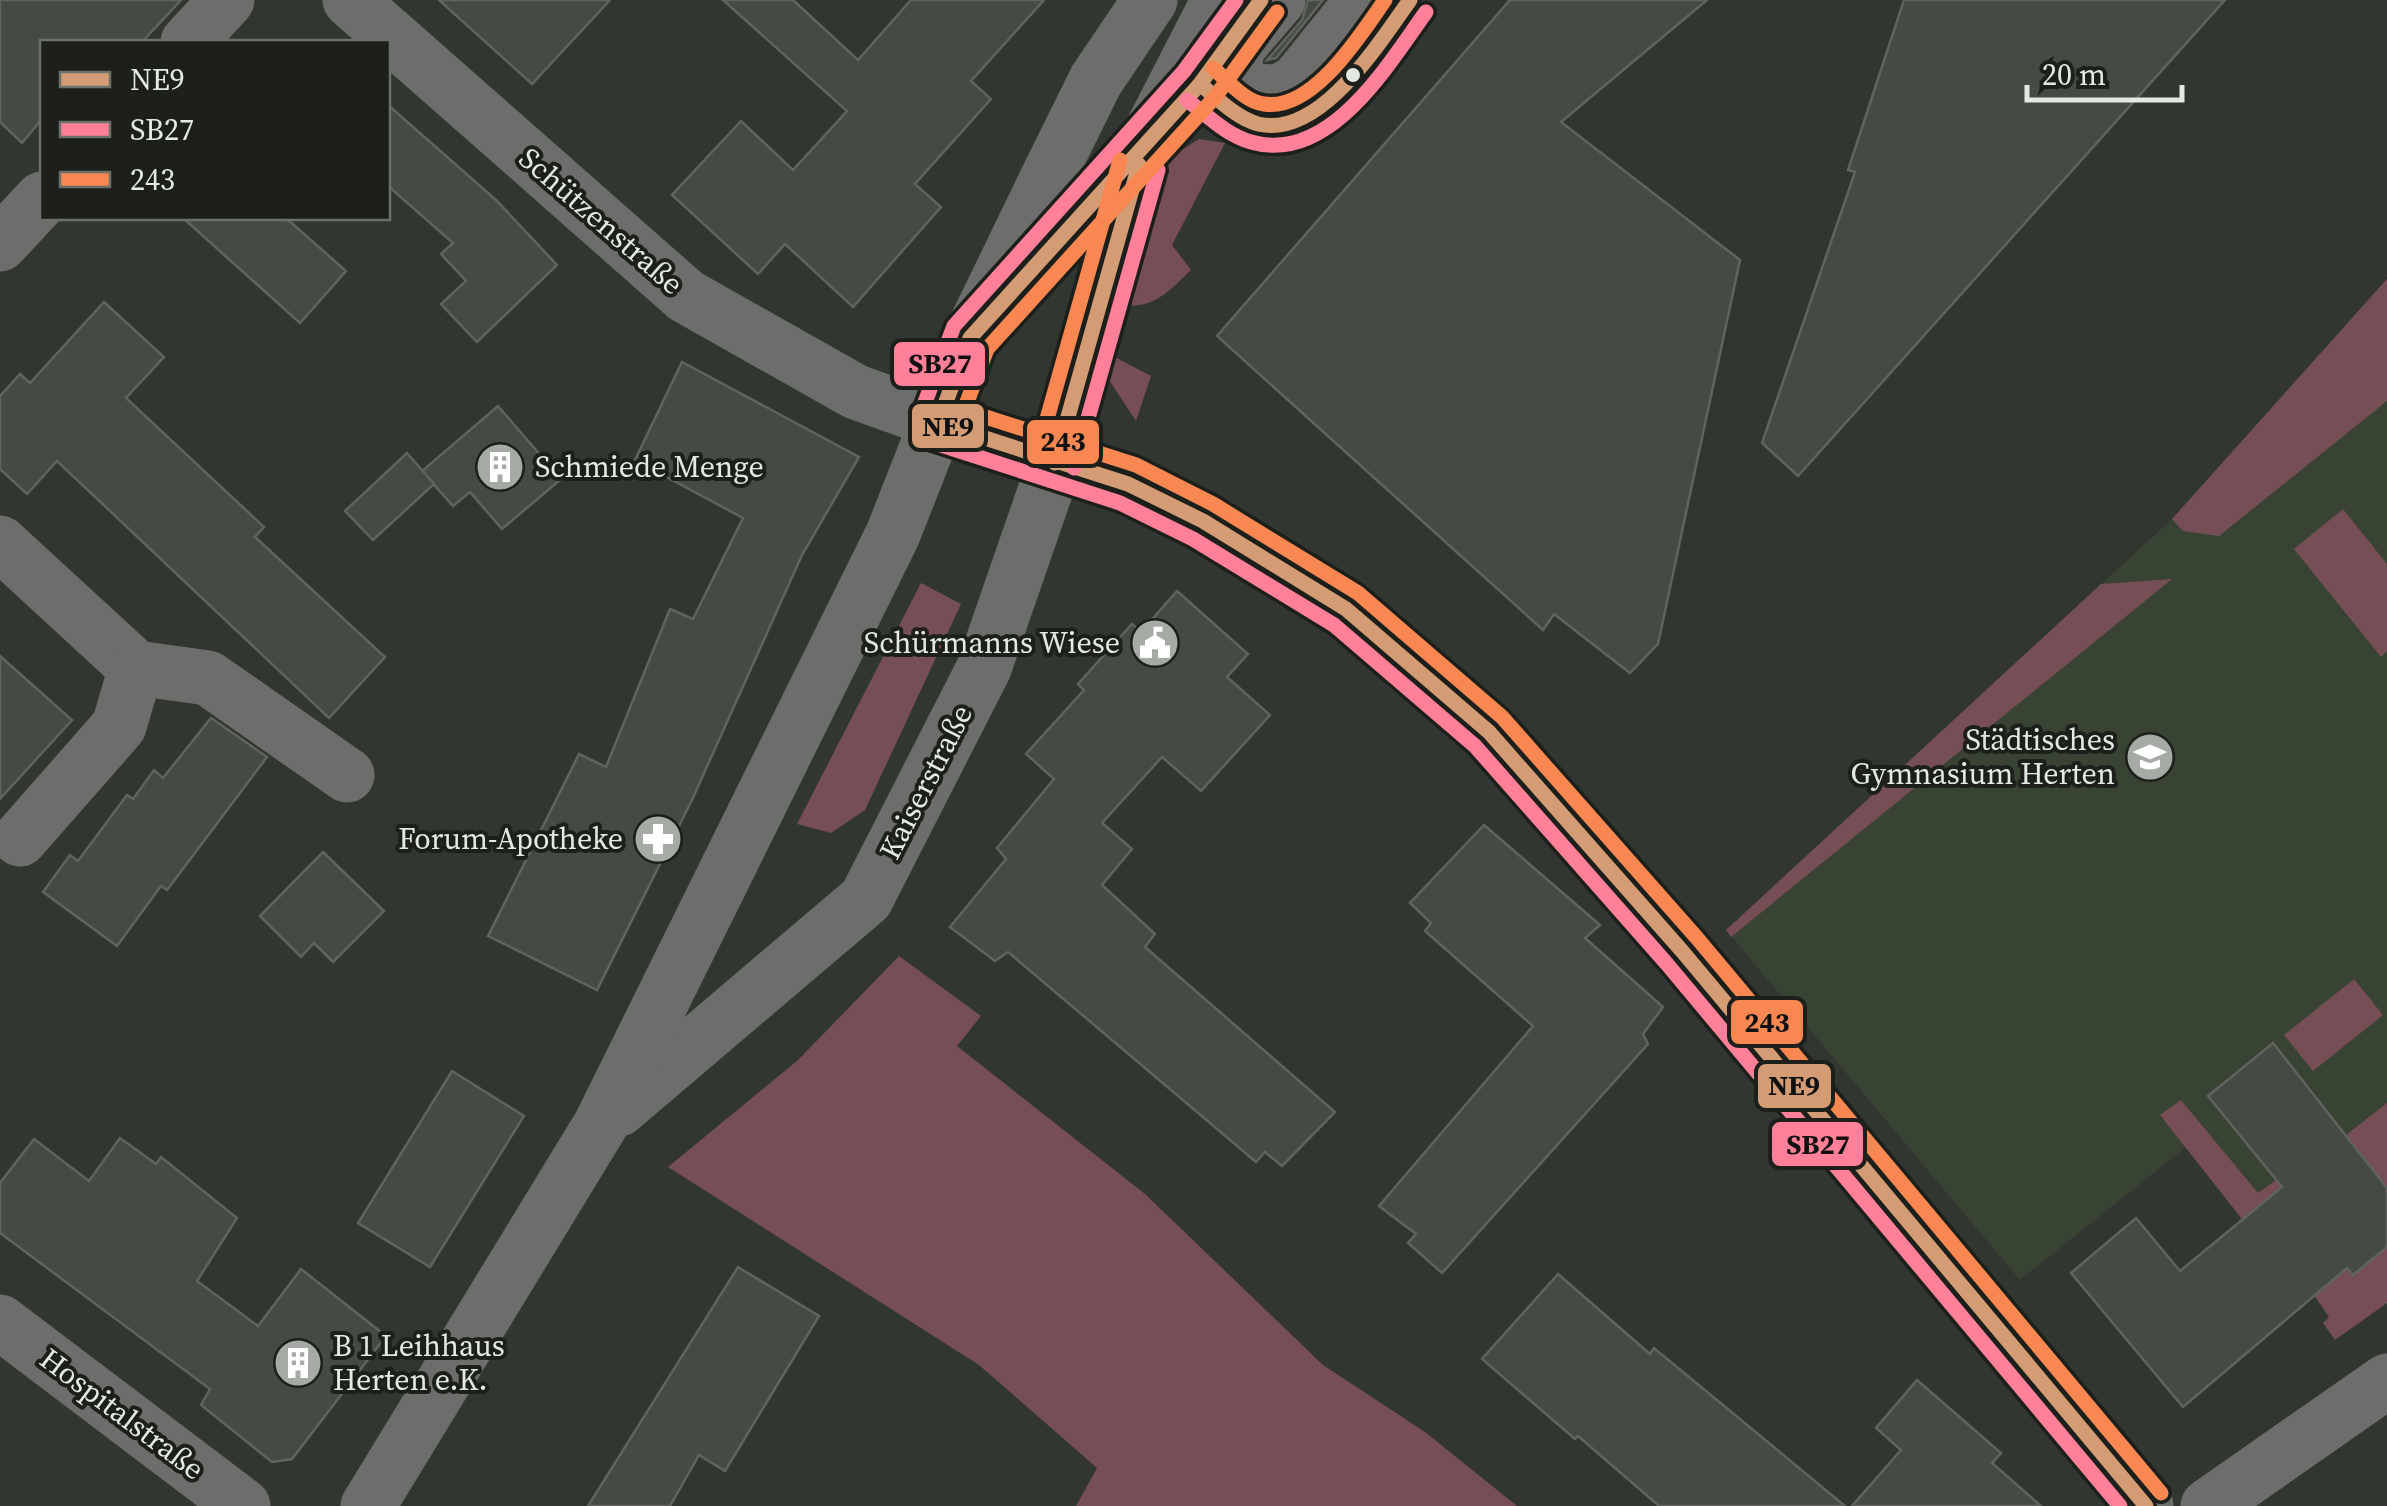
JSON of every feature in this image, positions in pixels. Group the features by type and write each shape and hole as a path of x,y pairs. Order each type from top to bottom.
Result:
{"main road":[{"name":"Schützenstraße","path":"350,0 686,296 856,392 1055,464 1128,484 1203,521 1346,609 1489,732 1682,951 2146,1506"},
{"name":"Kaiserstraße","path":"368,1506 601,1124 894,534 970,338 1088,96 1150,0"},
{"name":"Kaiserstraße","path":"601,1124 866,899 984,668 1055,464 1146,142 1219,0"}],"street":[{"path":"190,40 227,0"},
{"path":"1278,0 1236,49 1235,73 1250,91 1279,92 1298,82 1363,0"},
{"path":"0,244 40,201"},
{"path":"0,543 136,668 208,678 347,775"},
{"path":"20,839 119,726 136,668"},
{"name":"Hospitalstraße","path":"0,1322 243,1506"},
{"path":"2208,1506 2387,1381"}],"shaded area":[{"path":"1199,139 1225,143 1172,245 1191,270 1149,303 1117,304 1168,159"},
{"name":"Städtisches Gymnasium Herten","path":"2387,279 2387,1303 2335,1340 2323,1323 2329,1317 2314,1295 2304,1298 2186,1147 2020,1280 1726,930 2172,519"},
{"path":"2387,279 2387,401 2219,536 2183,531 2172,519"},
{"path":"1109,354 1151,376 1136,421 1109,380"},
{"path":"2343,509 2387,564 2387,651 2381,657 2294,549"},
{"path":"2172,579 1731,937 1726,930 2101,584"},
{"path":"921,583 961,604 865,810 831,833 797,824"},
{"path":"899,956 981,1016 957,1046 1145,1194 1323,1365 1425,1432 1517,1506 1076,1506 1097,1468 979,1365 668,1167 798,1060"},
{"path":"2354,979 2383,1015 2313,1071 2284,1035"},
{"path":"2181,1100 2258,1193 2276,1180 2352,1275 2387,1247 2387,1303 2335,1340 2323,1323 2329,1317 2314,1295 2304,1298 2160,1115"},
{"path":"2387,1103 2387,1188 2346,1135"}],"building":[{"path":"0,0 181,0 144,40 40,40 40,121 22,143 0,122"},
{"path":"439,0 610,0 532,84"},
{"path":"723,0 793,0 858,60 911,0 1044,0 971,81 991,99 915,184 941,207 853,307 785,244 758,274 672,195 741,121 793,170 847,111"},
{"path":"1308,0 1323,0 1276,58 1267,60 1302,20"},
{"path":"1510,0 1707,0 1561,122 1740,260 1658,644 1630,673 1554,614 1543,630 1217,336"},
{"path":"1904,0 2225,0 1798,476 1762,443 1855,172 1848,170"},
{"path":"390,107 496,200 557,265 477,342 441,304 466,281 441,254 453,243 390,188"},
{"path":"185,220 288,220 346,271 300,323"},
{"path":"104,302 164,357 126,398 264,527 255,537 385,657 329,718 57,461 27,494 0,469 0,396 20,374 30,383"},
{"path":"682,362 859,457 802,555 692,800 597,990 488,936 579,754 606,767 670,609 693,619 743,518 635,460"},
{"name":"Schmiede Menge","path":"498,406 561,479 502,529 470,492 453,506 422,471"},
{"path":"407,453 434,484 373,540 345,511"},
{"path":"1177,591 1248,654 1227,677 1270,715 1201,791 1162,757 1102,823 1132,849 1102,885 1155,934 1145,947 1335,1112 1282,1166 1265,1152 1256,1162 1008,952 995,961 950,927 1006,859 997,848 1054,779 1026,754 1084,690 1078,684 1132,624 1141,632"},
{"path":"0,656 72,720 0,799"},
{"path":"211,718 267,757 167,890 161,886 117,946 43,892 70,855 78,861 127,795 133,799 154,770 163,778"},
{"path":"1484,825 1600,925 1585,938 1663,1007 1643,1034 1648,1044 1442,1273 1408,1243 1416,1234 1379,1206 1533,1026 1425,931 1431,923 1410,903"},
{"path":"323,852 384,911 333,962 314,943 301,957 260,916"},
{"path":"2273,1043 2387,1188 2387,1247 2353,1275 2347,1268 2183,1407 2071,1273 2136,1218 2180,1271 2282,1187 2208,1096"},
{"path":"452,1071 524,1116 430,1267 358,1223"},
{"path":"120,1138 156,1164 161,1157 237,1218 197,1281 258,1326 301,1269 386,1336 292,1459 272,1462 201,1405 210,1389 0,1233 0,1183 34,1139 89,1181"},
{"path":"738,1267 819,1316 725,1471 699,1455 670,1506 588,1506"},
{"path":"1558,1274 1650,1354 1654,1348 1845,1506 1659,1506 1578,1436 1575,1439 1482,1359"},
{"path":"1917,1380 2001,1453 1992,1463 2041,1506 1852,1506 1901,1450 1876,1428"}],"transit line":[{"name":"SB27","path":"1236,0 1184,71 954,326 919,418 920,433 932,442 1120,503 1193,539 1334,625 1475,746 1667,964 2120,1506"},
{"name":"NE9","path":"1261,0 1200,84 970,338 938,423 1128,484 1203,521 1346,609 1489,732 1682,951 2146,1506"},
{"name":"243","path":"1213,68 1237,90 1264,104 1300,96 1334,68 1385,0"},
{"name":"NE9","path":"1200,84 1234,112 1258,124 1281,125 1304,117 1346,83 1410,0"},
{"name":"243","path":"1277,12 1215,97 987,349 964,410 1136,465 1213,504 1358,593 1502,717 1697,938 2161,1493"},
{"name":"SB27","path":"1187,100 1225,130 1251,142 1280,145 1306,139 1354,105 1426,12"},
{"name":"243","path":"1036,458 1120,160"},
{"name":"NE9","path":"1055,463 1139,165"},
{"name":"SB27","path":"1074,468 1158,170"}],"place":[{"name":"Schmiede Menge","path":"500,467"},
{"name":"Schürmanns Wiese","path":"1155,643"},
{"name":"Städtisches Gymnasium Herten","path":"2150,757"},
{"name":"Forum-Apotheke","path":"658,839"},
{"name":"B 1 Leihhaus Herten e.K.","path":"298,1363"}]}
